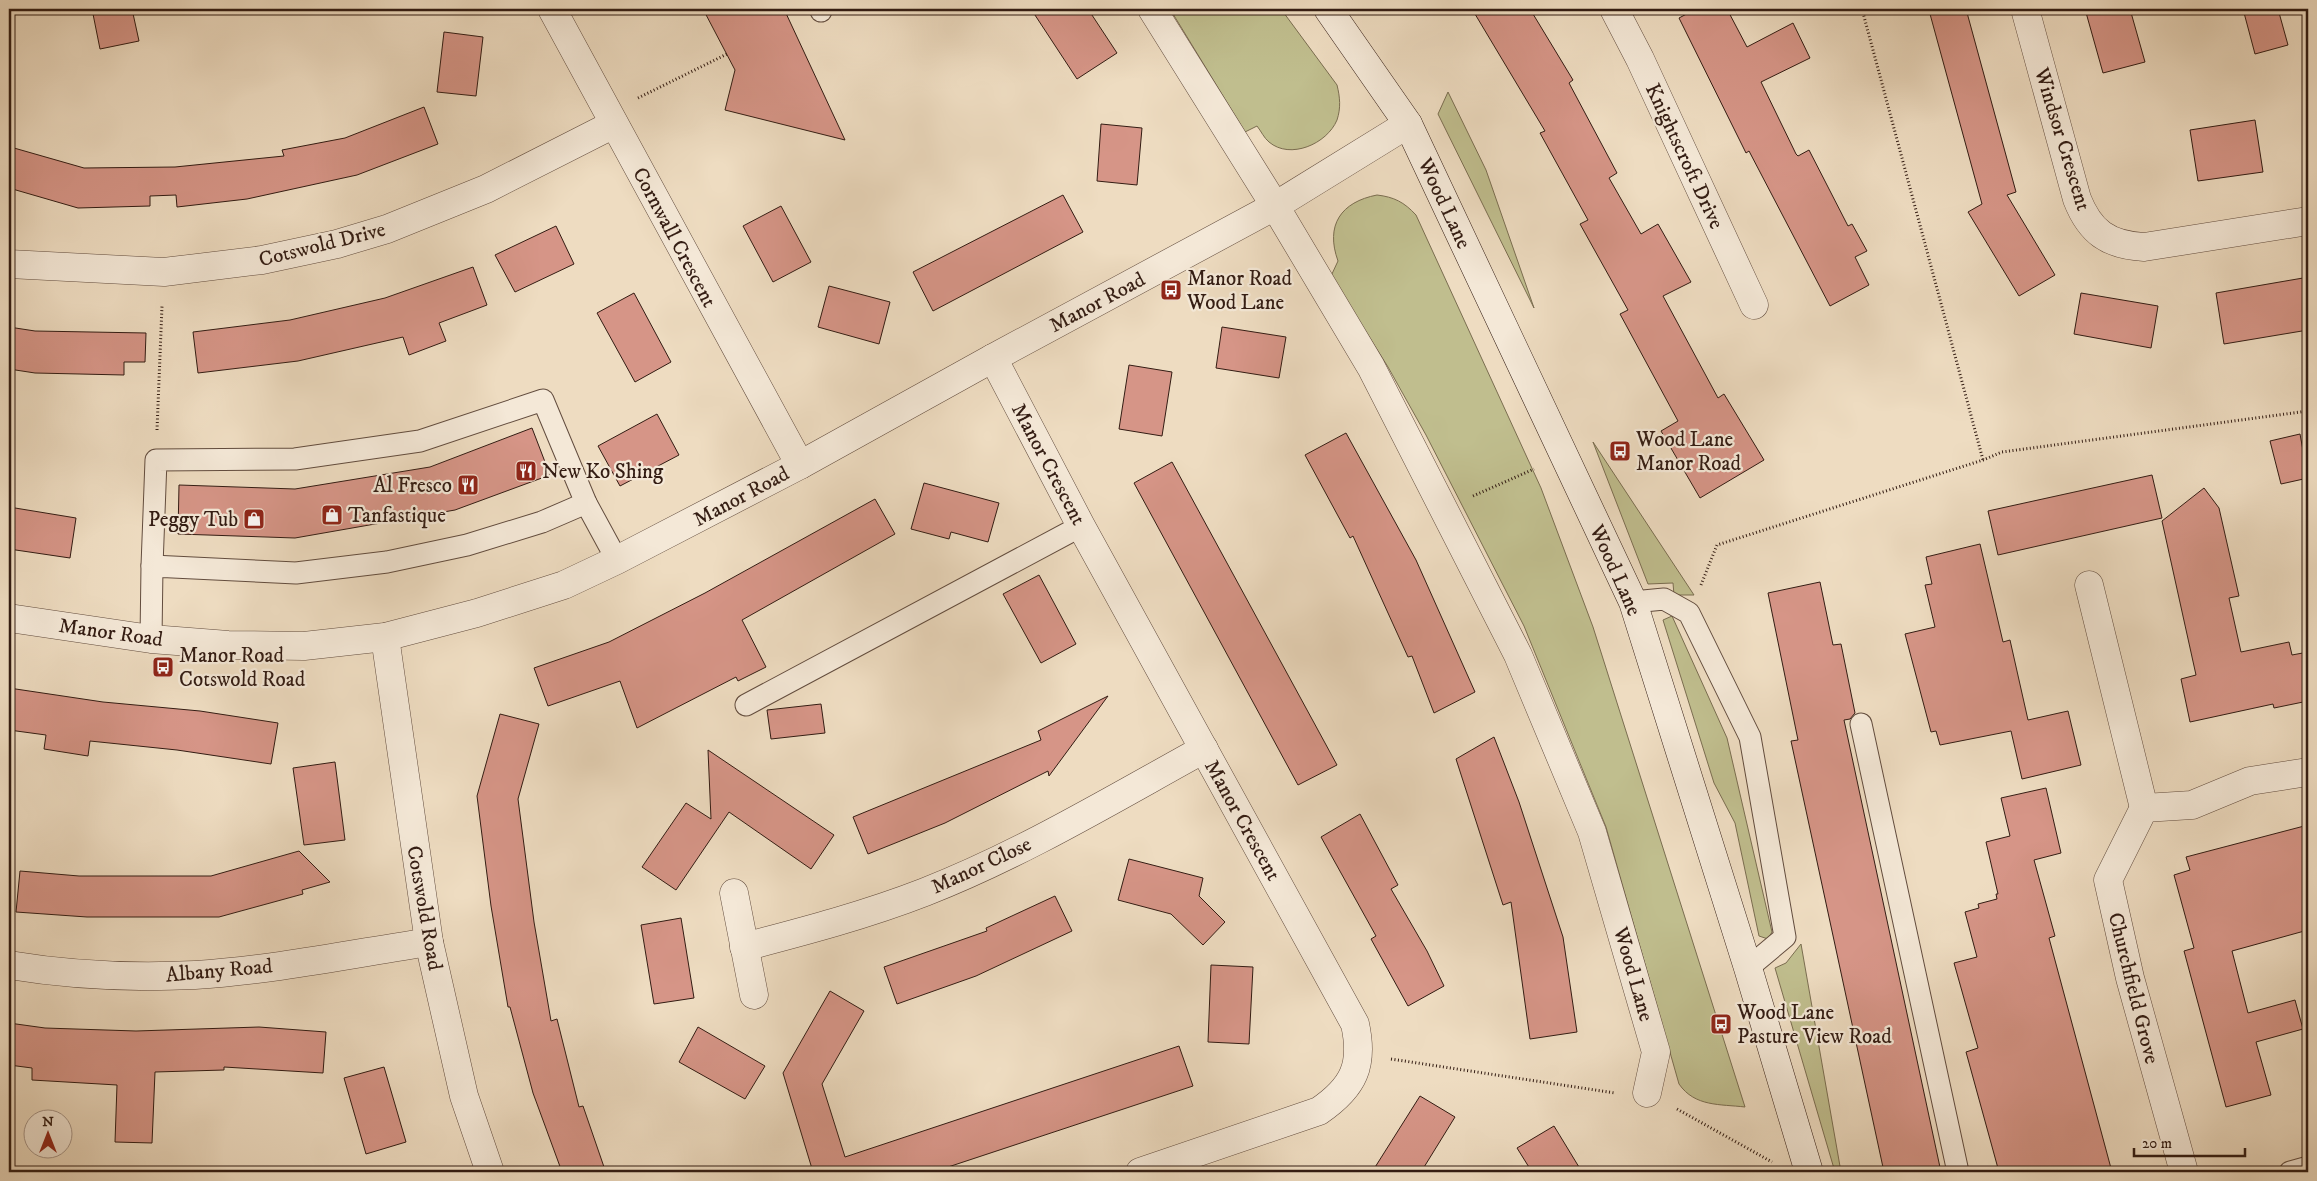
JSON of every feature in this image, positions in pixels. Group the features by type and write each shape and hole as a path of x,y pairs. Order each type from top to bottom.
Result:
{"street":[{"name":"Cornwall Crescent","path":"552,9 800,465"},
{"name":"Wood Lane","path":"1152,9 1275,206 1371,367 1518,655 1592,832 1656,1052 1648,1092"},
{"name":"Wood Lane","path":"1328,9 1408,124 1633,602 1748,968 1809,1172"},
{"name":"Knightscroft Drive","path":"1614,9 1640,59 1754,304"},
{"name":"Windsor Crescent","path":"2024,9 2077,199 2084,216 2095,229 2109,240 2126,246 2144,247 2308,221"},
{"name":"Cotswold Drive","path":"9,264 164,272 262,260 337,244 387,229 486,189 611,118"},
{"name":"Manor Road","path":"9,618 151,639 228,645 304,646 385,637 478,613 564,585 617,560 800,465 993,358 1275,206 1408,124"},
{"name":"Manor Crescent","path":"993,358 1081,526 1354,1024 1359,1054 1349,1084 1336,1099 1319,1111 1140,1172"},
{"path":"2090,585 2144,808 2192,805 2250,781 2308,772"},
{"name":"Cotswold Road","path":"385,637 428,942 464,1096 490,1172"},
{"name":"Manor Close","path":"744,947 836,924 926,892 1026,845 1204,749"},
{"name":"Churchfield Grove","path":"2144,808 2108,880 2130,978 2184,1172"},
{"path":"734,893 754,995"},
{"name":"Albany Road","path":"9,965 112,975 195,974 296,963 428,942"}],"lane":[{"path":"151,639 156,460 295,459 420,440 543,400 586,503 617,560"},
{"path":"152,566 296,573 387,562 467,546 542,522 586,503"},
{"path":"746,705 1081,526"},
{"path":"1633,602 1664,600 1689,613 1750,737 1786,937 1748,968"},
{"path":"1861,724 1958,1172"},
{"path":"2290,1172 2308,1167"}],"path":[{"path":"1862,9 1983,460"},
{"path":"611,118 727,54"},
{"path":"156,460 164,272"},
{"path":"1689,613 1717,545 1983,460 2002,452 2308,411"},
{"path":"1443,509 1564,455"},
{"path":"1359,1054 1608,1092 1648,1092 1773,1163"}],"shaded area":[{"path":"1170,9 1281,9 1337,85 1339,111 1332,129 1317,142 1307,147 1287,150 1267,140 1257,126 1245,132"},
{"path":"1448,92 1486,170 1534,308 1438,114"},
{"path":"1377,195 1398,201 1416,215 1541,488 1593,627 1745,1107 1700,1101 1685,1091 1679,1084 1606,827 1524,626 1426,435 1388,367 1331,276 1338,261 1334,248 1334,236 1335,226 1339,217 1345,209 1354,203"},
{"path":"1593,442 1694,595 1674,595 1673,583 1648,584"},
{"path":"1672,616 1727,738 1772,932 1768,939 1759,936 1735,823 1714,783 1663,620"},
{"path":"1801,944 1841,1172 1835,1172 1775,968 1786,963"}],"building":[{"path":"92,9 132,9 139,41 100,49"},
{"path":"703,9 784,9 845,140 725,110 735,70"},
{"path":"1031,9 1088,9 1117,53 1077,79"},
{"path":"1472,9 1530,9 1573,80 1569,83 1617,173 1609,178 1641,234 1658,224 1691,282 1663,296 1718,398 1724,394 1764,460 1700,498 1661,431 1678,421 1620,314 1628,310 1580,224 1588,220 1540,133 1545,131"},
{"path":"1696,9 1727,9 1747,47 1793,23 1810,58 1761,82 1796,154 1798,156 1809,150 1848,226 1852,224 1867,251 1855,257 1869,285 1830,306 1749,151 1746,153 1679,18"},
{"path":"1950,9 1966,9 2016,192 2007,195 2055,275 2019,296 1968,212 1982,204 1930,14"},
{"path":"2085,9 2130,9 2145,62 2103,73"},
{"path":"2243,9 2278,9 2288,45 2255,54"},
{"path":"444,32 483,37 476,96 437,92"},
{"path":"424,107 438,144 357,175 247,199 177,207 176,195 150,196 150,206 78,208 9,188 9,168 14,148 84,168 175,167 284,156 282,150 345,138"},
{"path":"2255,120 2263,172 2198,181 2190,130"},
{"path":"1101,124 1142,128 1137,185 1097,181"},
{"path":"1063,195 1083,232 933,311 913,272"},
{"path":"781,206 811,262 773,282 743,226"},
{"path":"556,226 574,264 515,292 495,255"},
{"path":"473,267 487,305 439,323 446,341 409,355 403,337 298,361 198,373 193,332 290,320 385,298"},
{"path":"2303,278 2308,310 2308,330 2224,344 2216,293"},
{"path":"829,286 890,302 879,344 818,327"},
{"path":"634,293 671,362 635,382 597,313"},
{"path":"2081,293 2158,306 2151,348 2074,334"},
{"path":"9,327 35,331 146,333 145,362 124,362 124,375 35,373 9,369"},
{"path":"1222,327 1286,337 1279,378 1216,368"},
{"path":"1129,365 1172,372 1162,436 1119,429"},
{"path":"657,414 679,455 620,486 598,446"},
{"path":"532,428 550,475 455,510 295,538 178,534 179,485 295,489 430,467"},
{"path":"1346,433 1416,560 1475,692 1434,713 1412,656 1408,657 1353,536 1350,538 1305,455"},
{"path":"2300,434 2308,478 2281,484 2270,441"},
{"path":"1172,462 1337,765 1298,785 1134,483"},
{"path":"2152,475 2162,518 1998,555 1988,511"},
{"path":"924,483 999,503 988,542 951,532 949,539 911,529"},
{"path":"2204,488 2219,508 2239,596 2229,598 2241,652 2289,642 2292,655 2308,652 2308,701 2274,708 2273,704 2190,722 2181,679 2196,675 2162,521"},
{"path":"875,499 895,534 742,620 766,667 738,681 736,677 637,728 620,681 548,706 534,668 609,642 705,593"},
{"path":"9,507 76,518 70,558 9,549"},
{"path":"1980,544 2003,642 2010,640 2028,720 2068,711 2081,765 2022,779 2011,731 1940,745 1936,731 1931,732 1905,634 1935,627 1925,585 1932,584 1926,557"},
{"path":"1039,575 1076,644 1041,663 1003,594"},
{"path":"1820,582 1833,645 1841,644 1855,713 1850,719 1844,720 1941,1172 1884,1172 1791,741 1798,740 1768,593"},
{"path":"9,688 103,702 200,711 278,723 271,764 177,750 90,741 88,756 44,749 46,735 9,730"},
{"path":"1108,696 1049,776 1048,771 945,823 868,854 853,817 1041,740 1038,731"},
{"path":"821,704 825,733 771,739 767,710"},
{"path":"500,714 539,724 518,799 534,922 551,1021 557,1019 579,1107 583,1106 604,1167 588,1172 562,1172 533,1093 510,1007 508,1007 491,906 477,796"},
{"path":"1494,737 1519,802 1563,937 1577,1032 1530,1039 1511,902 1503,905 1456,759"},
{"path":"708,750 834,835 811,869 729,812 676,890 642,867 686,803 711,819"},
{"path":"335,762 345,840 304,845 293,768"},
{"path":"2046,788 2061,853 2034,860 2055,936 2049,938 2112,1172 1999,1172 1966,1052 1978,1048 1954,963 1977,957 1965,912 1979,908 1978,904 1997,899 1996,894 1998,894 1986,842 2010,836 2001,798"},
{"path":"1360,814 1398,885 1391,889 1427,951 1444,986 1408,1006 1371,939 1376,936 1321,837"},
{"path":"2308,825 2308,930 2232,951 2248,1013 2295,1000 2303,1029 2256,1042 2271,1095 2226,1107 2184,951 2194,948 2174,875 2190,870 2186,857"},
{"path":"299,851 330,882 302,890 303,894 219,917 87,917 16,912 20,871 79,876 211,876"},
{"path":"1129,859 1203,878 1199,896 1225,922 1203,945 1171,914 1118,900"},
{"path":"1055,896 1072,931 976,976 897,1004 884,967 987,931 986,928"},
{"path":"681,918 694,998 654,1004 641,925"},
{"path":"1211,965 1253,967 1249,1044 1208,1042"},
{"path":"830,991 864,1011 822,1084 845,1157 1179,1046 1193,1086 933,1172 813,1172 783,1073"},
{"path":"9,1023 45,1028 136,1031 259,1027 326,1032 323,1073 224,1067 224,1070 155,1072 152,1143 115,1142 117,1085 32,1080 32,1068 9,1065"},
{"path":"698,1027 765,1066 745,1099 679,1062"},
{"path":"384,1067 406,1142 366,1154 344,1078"},
{"path":"1420,1096 1455,1117 1421,1172 1372,1172"},
{"path":"1554,1126 1582,1172 1532,1172 1517,1148"}],"place":[{"name":"Manor Road Wood Lane","path":"1171,290"},
{"name":"Wood Lane Manor Road","path":"1620,451"},
{"name":"New Ko Shing","path":"526,471"},
{"name":"Al Fresco","path":"468,485"},
{"name":"Tanfastique","path":"332,515"},
{"name":"Peggy Tub","path":"254,519"},
{"name":"Manor Road Cotswold Road","path":"163,667"},
{"name":"Wood Lane Pasture View Road","path":"1721,1024"}]}
